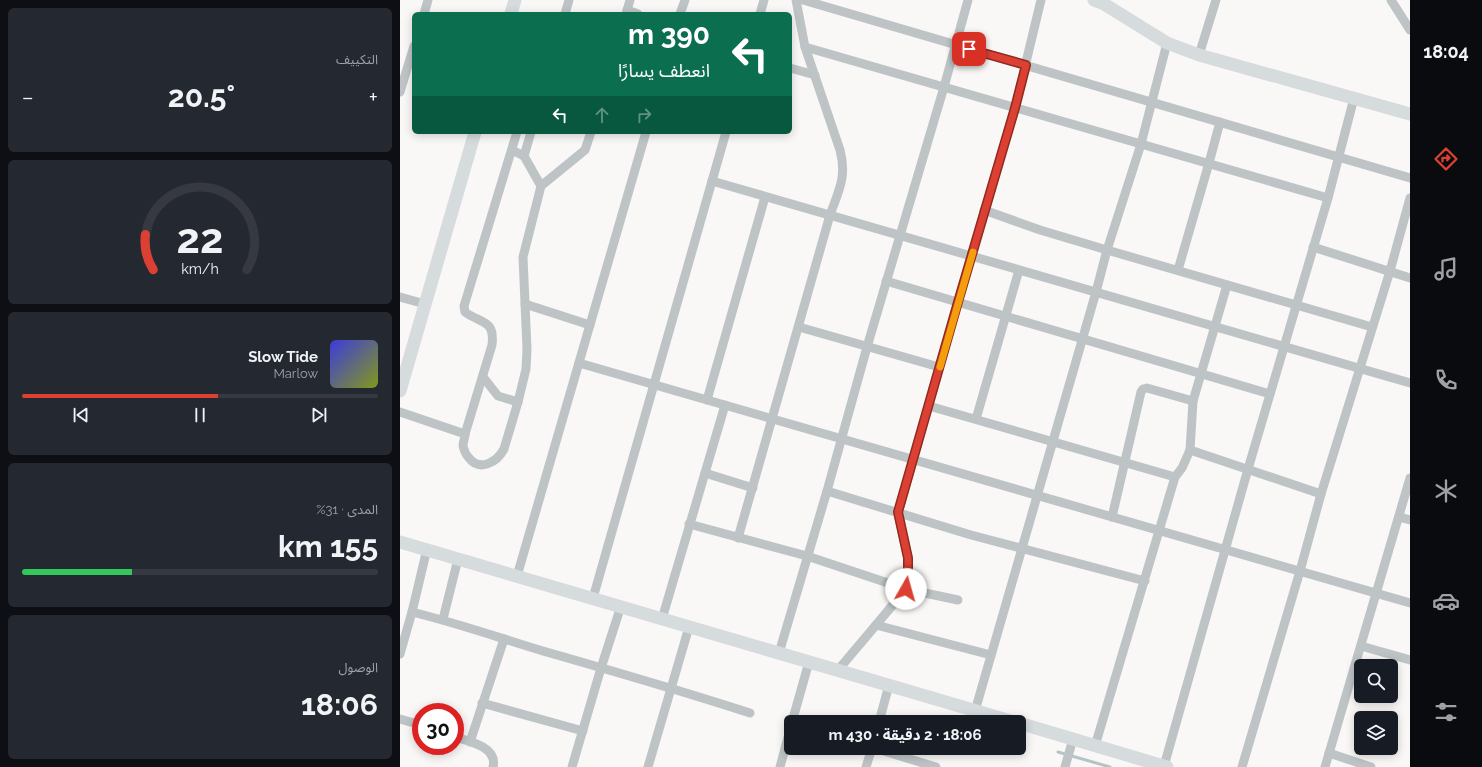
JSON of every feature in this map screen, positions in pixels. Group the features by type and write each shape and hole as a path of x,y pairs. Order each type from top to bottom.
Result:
{"street":[{"path":"425,12 428,0"},
{"path":"512,12 515,0"},
{"path":"566,12 569,0"},
{"path":"626,12 630,0"},
{"path":"681,12 684,0"},
{"path":"761,12 764,0"},
{"path":"738,538 830,215 843,176 843,162 805,47 796,0"},
{"path":"803,0 1410,178"},
{"path":"779,653 968,0"},
{"path":"838,670 906,589 908,558 898,512 984,210 1015,108 1041,0"},
{"path":"1094,0 1104,4 1167,43 1199,55 1410,114"},
{"path":"1199,55 1216,0"},
{"path":"1391,0 1410,30"},
{"path":"976,711 1107,250 1141,144 1167,43"},
{"path":"805,47 1328,198"},
{"path":"400,89 412,52"},
{"path":"792,69 815,75"},
{"path":"1026,725 1165,766 1248,469 1328,198 1354,98"},
{"path":"1178,270 1220,122"},
{"path":"400,391 475,134"},
{"path":"516,134 464,306 465,312 471,317 485,322 494,334 483,377 465,434 463,447 467,456 472,461 485,465 501,456 504,449 518,402 527,360 522,257 541,186 585,150 590,134"},
{"path":"524,156 531,134"},
{"path":"517,576 645,134"},
{"path":"592,598 725,134"},
{"path":"512,150 524,156 541,186"},
{"path":"712,181 1410,383"},
{"path":"707,400 765,197"},
{"path":"1242,767 1300,571 1321,494 1390,271 1410,198"},
{"path":"984,210 1040,230 1372,327"},
{"path":"1313,247 1410,278"},
{"path":"976,419 1019,270"},
{"path":"886,281 1270,394"},
{"path":"1095,746 1175,477 1182,468 1190,450 1193,401 1227,285"},
{"path":"400,297 425,304"},
{"path":"525,304 590,325"},
{"path":"799,327 940,367"},
{"path":"579,363 1410,603"},
{"path":"483,377 498,396 518,402"},
{"path":"1112,517 1143,388 1193,401"},
{"path":"662,618 725,405"},
{"path":"929,406 1175,477"},
{"path":"400,412 465,434"},
{"path":"1190,450 1321,494"},
{"path":"705,473 753,488"},
{"path":"1325,767 1410,478"},
{"path":"827,491 971,535 1145,581"},
{"path":"1398,516 1410,520"},
{"path":"689,524 807,556 906,589 958,600"},
{"path":"400,542 990,715"},
{"path":"400,654 427,550"},
{"path":"443,619 458,559"},
{"path":"572,767 621,606"},
{"path":"412,612 443,619 504,639 671,689 686,692 750,713"},
{"path":"876,625 991,655"},
{"path":"648,767 689,627"},
{"path":"470,742 504,639"},
{"path":"1361,646 1410,660"},
{"path":"795,715 809,662"},
{"path":"881,715 889,685"},
{"path":"482,703 583,731"},
{"path":"400,718 412,723"},
{"path":"1065,767 1073,739"},
{"path":"464,740 487,750 492,754 494,763 493,767"},
{"path":"780,767 784,753"},
{"path":"1329,753 1371,767"},
{"path":"866,767 870,755"},
{"path":"896,755 936,767"}],"waterway":[{"path":"1058,752 1110,767"}],"slow traffic":[{"path":"940,367 973,252"}],"route":[{"path":"906,589 908,558 898,512 984,210 1015,108 1026,65 969,49"}]}
